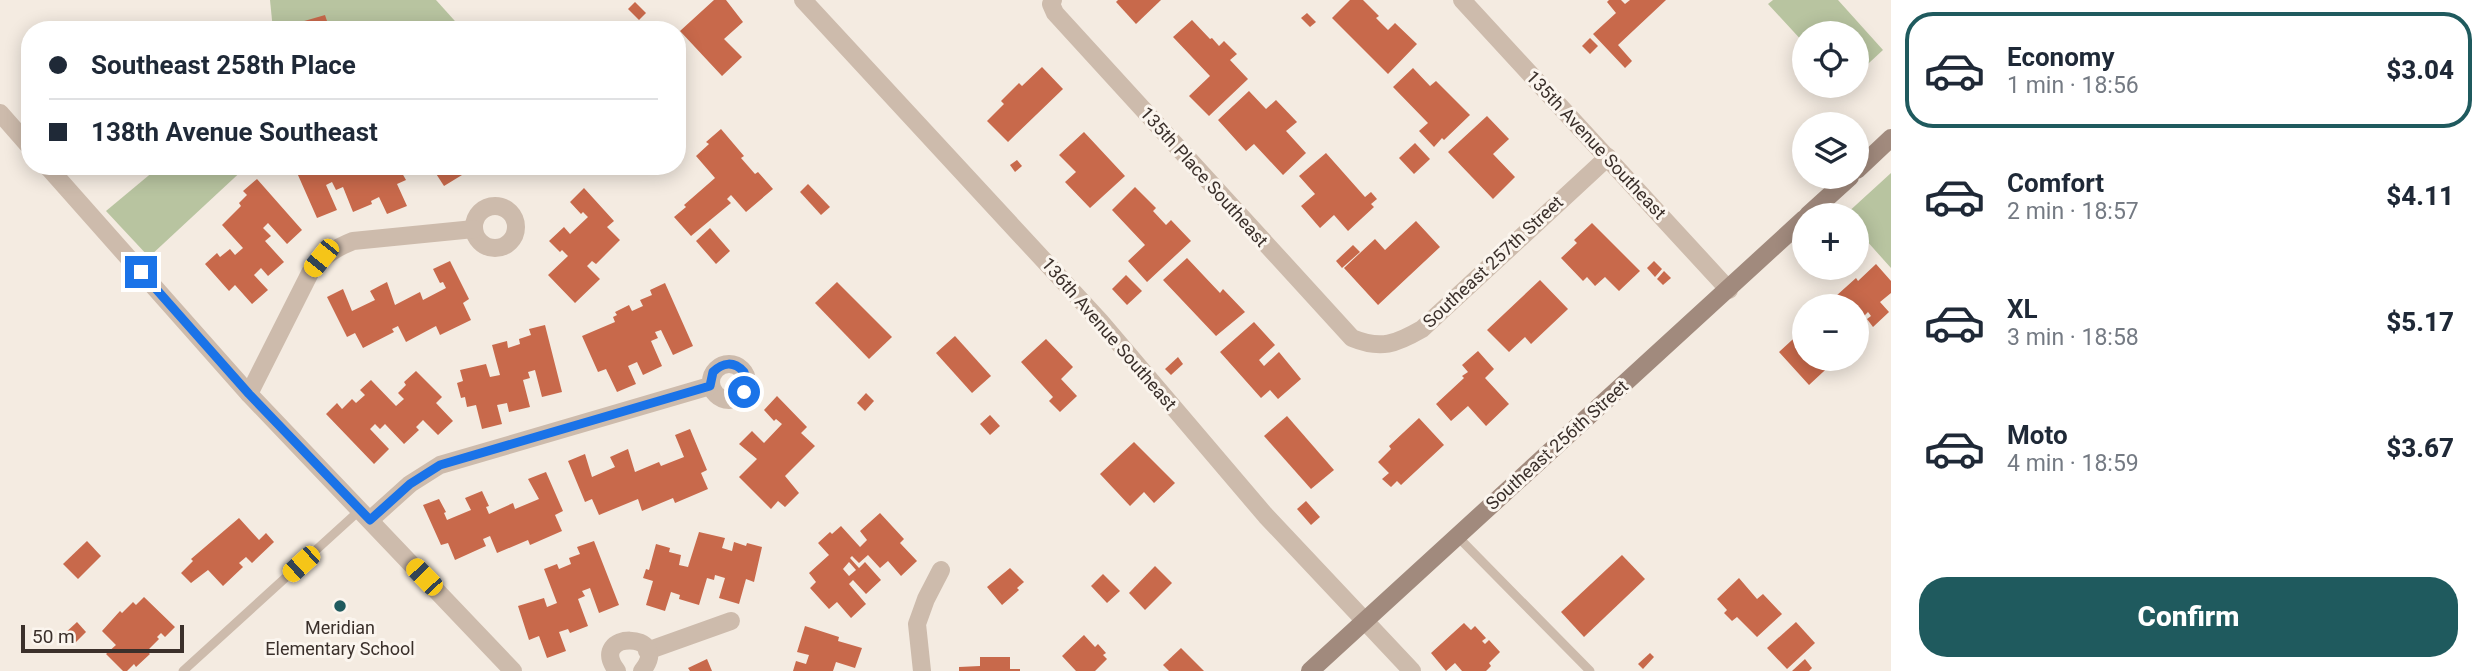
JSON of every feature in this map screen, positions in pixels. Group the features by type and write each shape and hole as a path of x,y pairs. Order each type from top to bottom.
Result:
{"main road":[{"path":"1869,159 1891,138"},
{"path":"1821,203 1837,189"},
{"name":"Southeast 256th Street","path":"1310,671 1792,230"}],"street":[{"name":"136th Avenue Southeast","path":"803,0 1100,320 1266,516 1412,671"},
{"name":"135th Place Southeast","path":"1052,0 1055,13 1352,338 1368,344"},
{"name":"135th Avenue Southeast","path":"1462,0 1729,289"},
{"path":"0,113 21,137"},
{"name":"Southeast 257th Street","path":"1368,344 1382,345 1403,340 1422,329 1608,157"},
{"path":"55,175 249,394 513,671"},
{"path":"249,394 311,271 321,258 336,247 353,241 474,229"},
{"path":"365,515 440,465 710,386"},
{"path":"922,671 917,624 941,570"},
{"path":"647,651 731,621"},
{"path":"608,668 613,649 624,640 638,641 647,651 648,659 642,671"}],"lane":[{"path":"183,671 365,515"},
{"path":"1457,536 1590,671"}],"green space":[{"path":"270,0 436,0 455,21 272,21"},
{"path":"1773,0 1838,0 1857,21 1792,21 1792,30 1768,4"},
{"path":"1869,34 1883,50 1869,63"},
{"path":"1891,173 1891,268 1869,243 1869,203 1858,203"},
{"path":"149,175 237,175 149,257 106,211"}],"building":[{"path":"714,0 726,0 743,22 724,39 742,57 722,76 686,37 686,26"},
{"path":"1161,0 1136,24 1116,2"},
{"path":"1350,0 1363,0 1388,30 1395,23 1417,44 1388,74 1332,18"},
{"path":"1621,0 1625,4 1630,0 1666,0 1618,45 1632,61 1625,68 1593,34 1616,13 1607,2"},
{"path":"635,2 646,13 639,20 628,9"},
{"path":"1307,13 1316,22 1310,27 1301,18"},
{"path":"325,15 327,21 304,21"},
{"path":"1192,20 1219,46 1224,41 1237,54 1230,60 1248,79 1209,116 1189,96 1210,76 1173,37"},
{"path":"1590,38 1598,46 1590,54 1582,46"},
{"path":"1042,67 1063,89 1008,142 987,121 1004,104 1001,101 1019,83 1022,86"},
{"path":"1413,68 1430,86 1436,81 1470,115 1434,147 1419,131 1428,123 1393,87"},
{"path":"1249,91 1266,109 1276,100 1297,122 1286,131 1306,153 1283,175 1254,144 1246,151 1218,120"},
{"path":"1487,116 1509,139 1493,154 1515,177 1493,199 1448,152"},
{"path":"721,129 744,156 741,158 773,189 746,212 731,195 727,199 731,203 691,236 674,217 715,178 696,156 709,144 706,142"},
{"path":"1084,132 1125,176 1090,208 1065,182 1076,172 1059,155"},
{"path":"1415,143 1430,159 1414,174 1399,158"},
{"path":"1326,153 1365,197 1371,192 1377,199 1371,204 1374,207 1348,231 1334,215 1320,228 1301,206 1315,194 1299,176"},
{"path":"1017,160 1022,166 1015,172 1010,165"},
{"path":"298,175 403,175 406,180 397,184 407,206 387,214 379,197 371,201 372,204 353,212 343,187 336,190 332,182 326,185 337,210 317,218"},
{"path":"437,175 462,175 444,186"},
{"path":"257,179 302,230 287,244 268,223 263,228 271,236 265,241 284,262 268,276 261,268 254,275 268,290 252,304 235,285 229,291 205,264 217,253 220,257 230,249 235,255 243,248 222,225 241,206 239,203 247,195 243,191"},
{"path":"808,184 830,207 821,215 800,192"},
{"path":"1135,187 1156,208 1153,211 1166,225 1171,220 1191,241 1147,282 1128,261 1145,245 1112,210"},
{"path":"584,188 614,221 607,227 620,240 596,264 592,261 587,266 600,279 575,303 548,275 568,256 549,241 564,227 570,234 588,217 583,212 581,214 570,202"},
{"path":"1416,221 1440,247 1378,305 1344,268 1375,239 1385,250"},
{"path":"1592,223 1640,271 1619,291 1605,277 1595,286 1587,277 1583,281 1561,258 1577,243 1574,240"},
{"path":"710,228 730,251 716,264 696,241"},
{"path":"1353,245 1360,252 1342,268 1336,261"},
{"path":"1187,258 1220,293 1223,289 1245,312 1216,336 1163,280"},
{"path":"450,261 469,299 463,303 471,320 440,335 436,326 406,342 398,326 392,329 394,332 363,348 355,333 347,337 327,297 343,289 352,311 375,300 370,291 387,282 395,305 420,292 423,300 446,288 443,282 440,283 433,269"},
{"path":"1654,261 1662,269 1655,277 1647,268"},
{"path":"1876,264 1891,281 1891,293 1880,302 1889,312 1873,327 1869,322 1869,294 1838,294 1854,280 1869,280 1869,271"},
{"path":"1664,271 1671,278 1663,285 1657,279"},
{"path":"1126,275 1142,291 1127,305 1112,289"},
{"path":"1540,280 1568,309 1531,344 1525,337 1509,352 1487,330"},
{"path":"837,282 892,337 869,359 815,303"},
{"path":"665,283 693,346 673,355 661,330 655,332 658,338 651,341 662,366 643,375 637,362 628,366 636,384 617,392 606,369 598,372 582,336 615,322 615,312 629,305 632,311 643,306 640,300 652,295 650,290"},
{"path":"1254,322 1275,345 1259,360 1264,366 1279,352 1301,379 1278,399 1270,390 1261,398 1220,352"},
{"path":"545,325 562,392 542,397 535,370 528,372 530,378 523,380 530,407 509,412 507,403 497,405 502,424 482,429 476,405 467,407 465,397 461,398 457,383 463,381 460,370 486,364 490,377 500,375 492,345 507,341 508,348 520,344 519,339 531,335 529,329"},
{"path":"955,336 991,376 972,393 936,353"},
{"path":"1046,339 1073,367 1061,379 1077,396 1060,412 1049,401 1053,397 1021,362"},
{"path":"1792,340 1792,366 1779,352"},
{"path":"1478,351 1494,369 1485,378 1509,404 1486,426 1468,406 1451,421 1436,404 1464,378 1462,376 1468,372 1462,365"},
{"path":"1178,357 1183,364 1171,375 1165,369"},
{"path":"416,371 442,397 436,403 453,421 438,435 423,420 416,427 419,430 404,444 385,424 380,429 375,424 370,429 389,449 374,464 326,414 337,403 342,409 352,399 356,403 365,395 360,390 371,380 396,406 404,399 398,393 406,385 404,382"},
{"path":"1796,371 1824,371 1809,385"},
{"path":"866,393 874,401 865,411 857,403"},
{"path":"777,396 807,427 801,433 815,446 785,476 799,493 785,507 778,501 771,509 739,477 757,459 739,444 752,431 764,443 782,424 776,419 774,421 764,410"},
{"path":"990,415 1000,426 990,435 980,424"},
{"path":"1287,416 1334,470 1311,489 1264,436"},
{"path":"1419,418 1444,445 1401,485 1397,481 1391,487 1382,479 1389,473 1378,462 1391,449 1389,446"},
{"path":"690,429 707,470 701,473 708,489 675,503 673,498 642,511 638,499 599,515 592,499 585,502 568,461 585,454 592,477 615,467 610,457 628,449 635,472 659,462 661,466 684,457 675,435"},
{"path":"1134,442 1175,483 1154,503 1144,492 1130,506 1100,474"},
{"path":"546,472 563,511 555,515 562,531 530,545 528,540 497,553 490,536 483,539 486,546 455,560 448,543 441,545 423,505 439,499 447,520 471,510 465,498 482,491 489,506 486,507 489,514 513,503 515,509 539,499 528,479"},
{"path":"1306,501 1320,517 1311,525 1297,509"},
{"path":"880,513 904,539 900,543 917,561 901,576 888,561 880,568 868,555 859,563 852,556 850,558 859,568 865,562 881,580 866,594 853,580 849,584 866,604 851,618 837,602 829,609 810,588 816,582 809,573 829,555 818,543 830,532 832,534 841,526 860,547 867,540 860,531","holes":["849,562 856,570 849,576 843,569"]},
{"path":"239,518 259,540 266,533 274,542 252,563 246,557 239,563 243,567 223,586 208,570 191,583 181,573 193,561 191,559"},
{"path":"699,532 725,538 722,548 732,551 734,542 762,547 754,582 746,579 739,604 719,598 725,578 715,575 714,580 707,578 699,605 679,599 680,595 671,592 665,611 646,605 653,581 643,578 646,569 649,570 656,544 681,555 679,565 688,567"},
{"path":"87,541 101,556 78,579 63,564"},
{"path":"594,541 619,605 599,613 590,588 582,591 585,596 578,599 588,626 570,633 568,629 559,632 566,651 547,658 539,636 529,640 518,606 544,598 547,607 557,603 544,569 557,564 559,569 571,564 569,558 580,554 577,547"},
{"path":"1622,555 1645,579 1584,637 1561,612"},
{"path":"1155,566 1172,583 1145,610 1129,593"},
{"path":"1010,568 1024,582 1002,605 987,587"},
{"path":"1103,574 1120,591 1107,603 1091,586"},
{"path":"1739,578 1757,599 1763,594 1782,614 1757,637 1737,617 1732,621 1724,613 1727,610 1717,599"},
{"path":"144,597 175,627 165,637 161,633 157,637 159,639 147,651 150,654 136,667 134,664 127,671 123,671 106,654 116,645 102,631 120,611 122,613 133,602 136,605"},
{"path":"77,622 86,632 73,645 63,635"},
{"path":"1796,622 1815,643 1787,669 1767,648"},
{"path":"1464,623 1471,630 1475,626 1486,638 1482,641 1485,644 1489,640 1500,652 1489,663 1491,666 1486,671 1462,671 1455,663 1446,671 1431,653"},
{"path":"805,626 839,637 838,641 862,648 855,668 836,662 833,671 793,671 796,661 806,664 809,655 797,652"},
{"path":"1084,635 1095,647 1098,644 1106,653 1103,655 1107,659 1095,671 1076,671 1062,656"},
{"path":"1181,648 1204,671 1169,671 1163,665"},
{"path":"1650,653 1654,657 1643,669 1638,664"},
{"path":"980,657 1010,657 1010,669 1020,671 959,671 959,667 980,666"},
{"path":"707,659 712,671 690,671 688,668"},
{"path":"1805,659 1812,668 1809,671 1792,671"}],"place":[{"name":"Meridian Elementary School","path":"340,606"}],"route":[{"path":"141,272 249,394 370,520 410,484 440,465 710,386 713,372 725,364 732,363 744,372 747,385 744,392"}]}
